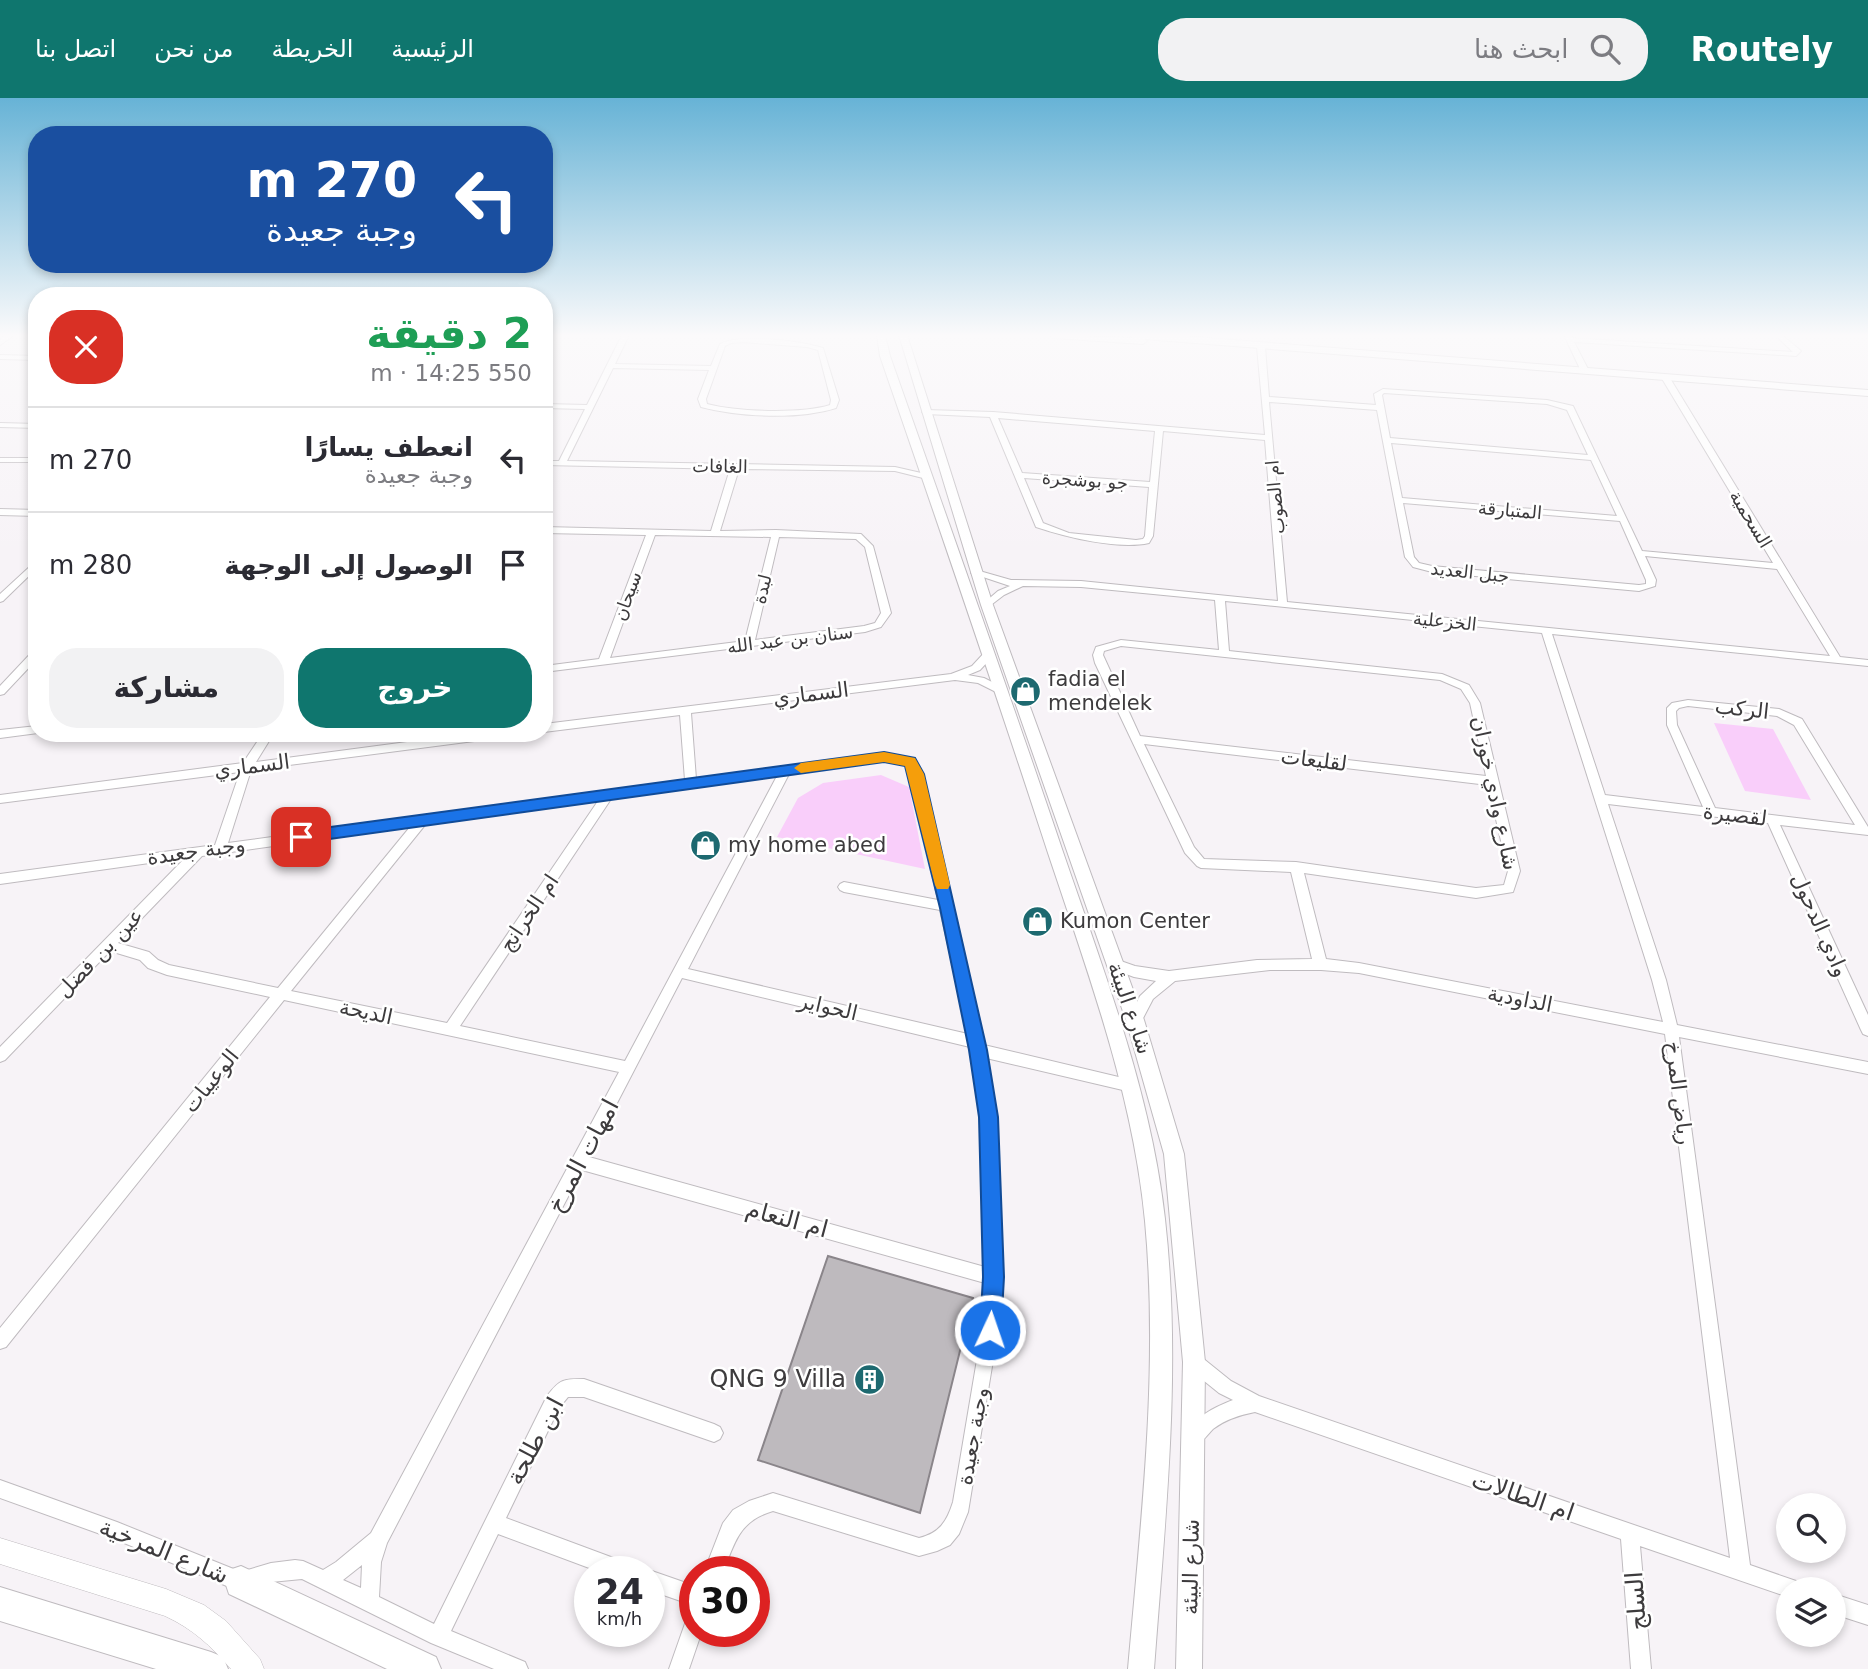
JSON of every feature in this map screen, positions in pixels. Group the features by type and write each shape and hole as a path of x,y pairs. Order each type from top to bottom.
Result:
{"highway":[{"path":"241,1582 424,1669"},
{"path":"0,1604 211,1669"}],"main road":[{"path":"0,1552 155,1599 194,1615 216,1631 250,1669"}],"street":[{"path":"562,463 589,408"},
{"path":"719,408 817,411 829,408"},
{"name":"شارع البيئة","path":"910,408 927,477 1002,691 1113,1025 1155,1217 1162,1377 1141,1669"},
{"name":"شارع البيئة","path":"924,408 987,605 1135,1020 1174,1154 1194,1362 1189,1669"},
{"name":"ام الصوب","path":"1267,408 1283,605"},
{"name":"جبل العديد","path":"1380,408 1409,557 1423,567 1646,588 1652,583 1639,553 1572,411 1567,408"},
{"name":"السحمية","path":"1684,408 1837,660"},
{"path":"926,412 993,414 1270,438"},
{"name":"جو بوشجرة","path":"993,414 1035,520 1045,529 1068,536 1136,542 1149,538 1159,429"},
{"path":"0,425 28,426"},
{"path":"1386,440 1594,458"},
{"name":"الغافات","path":"895,469 922,459"},
{"path":"0,460 28,460"},
{"name":"الغافات","path":"553,463 895,469 927,477"},
{"path":"715,532 735,467"},
{"name":"جو بوشجرة","path":"1017,475 1153,485"},
{"name":"المتبارقة","path":"1398,500 1623,519"},
{"path":"0,512 28,513"},
{"name":"سنان بن عبد الله","path":"553,530 843,534 867,542 885,617 878,625 864,629 553,668"},
{"name":"سيحان","path":"603,662 652,531"},
{"name":"لبدة","path":"749,644 776,533"},
{"path":"1639,553 1779,566"},
{"path":"0,599 28,572"},
{"name":"الخزعلية","path":"976,573 998,581 1023,584 1057,582 1868,663"},
{"name":"الخزعلية","path":"987,605 1001,593 1023,584"},
{"path":"1220,598 1224,652"},
{"name":"رياض المرخ","path":"1546,631 1602,799 1659,980 1671,1027 1741,1571"},
{"name":"شارع وادي خوزان","path":"1121,643 1224,652 1442,677 1455,681 1472,695 1514,871 1509,889 1476,893 1296,867 1219,866 1200,863 1193,857 1137,739 1098,655 1100,649 1121,643"},
{"name":"السماري","path":"953,677 976,668 989,654"},
{"path":"0,692 28,662"},
{"name":"السماري","path":"553,727 953,677 980,680 1002,691"},
{"name":"الركب","path":"1711,812 1672,725 1671,710 1676,705 1688,703 1770,711 1798,722 1866,830"},
{"path":"685,710 691,784"},
{"path":"0,734 28,731"},
{"name":"لقليعات","path":"1137,739 1492,781"},
{"path":"220,848 247,766 263,742"},
{"name":"السماري","path":"0,799 402,742"},
{"name":"وجبة جعيدة","path":"0,878 884,757 910,762 916,774 948,908 977,1046 991,1144 993,1277 990,1330 957,1524 949,1536 935,1545 919,1547 773,1503 755,1507 740,1517 730,1530 719,1556"},
{"name":"امهات المرخ","path":"369,1603 372,1562 378,1540 786,770"},
{"name":"ام الخرانج","path":"452,1029 606,797"},
{"name":"لقصيرة","path":"1602,799 1866,830"},
{"name":"وادي الدحول","path":"1772,819 1868,1030"},
{"name":"الوعيبات","path":"0,1341 421,821"},
{"name":"عين بن فضل","path":"0,1056 200,851"},
{"path":"1296,867 1320,963"},
{"path":"844,887 948,908"},
{"name":"الديحة","path":"108,945 144,956 159,968 629,1069"},
{"name":"الداودية","path":"1135,1020 1143,1000 1154,987 1171,979 1255,966 1320,963 1671,1027 1868,1068"},
{"name":"الداودية","path":"1115,964 1133,972 1171,979"},
{"name":"الحواير","path":"679,972 1127,1085"},
{"name":"ام النعام","path":"580,1162 993,1277"},
{"name":"ام الطالات","path":"1194,1362 1225,1387 1255,1403 1776,1583"},
{"name":"ابن طلحة","path":"438,1636 553,1402 564,1388 584,1388 714,1433"},
{"path":"1193,1438 1205,1423 1218,1414 1255,1403"},
{"name":"شارع المرخية","path":"0,1489 117,1531 241,1582 260,1573 284,1569 303,1570 438,1636 518,1669"},
{"path":"493,1523 583,1556"},
{"name":"السلج","path":"1630,1533 1641,1669"},
{"name":"امهات المرخ","path":"324,1580 343,1569 378,1540"},
{"path":"1846,1608 1868,1615"},
{"path":"679,1668 686,1647"}],"shaded area":[{"path":"1714,723 1773,729 1811,800 1745,791"},
{"path":"881,775 909,787 925,869 777,837 798,798 823,783"}],"building":[{"name":"QNG 9 Villa","path":"828,1256 973,1298 920,1513 758,1460"}],"slow traffic":[{"path":"801,768 884,757 910,762 915,768 943,885"}],"place":[{"name":"fadia el mendelek","path":"1025,691"},
{"name":"my home abed","path":"705,845"},
{"name":"Kumon Center","path":"1037,921"},
{"name":"QNG 9 Villa","path":"869,1379"}],"route":[{"path":"301,837 884,757 910,762 915,768 948,908 978,1050 988,1117 991,1144 993,1277 990,1330"}]}
